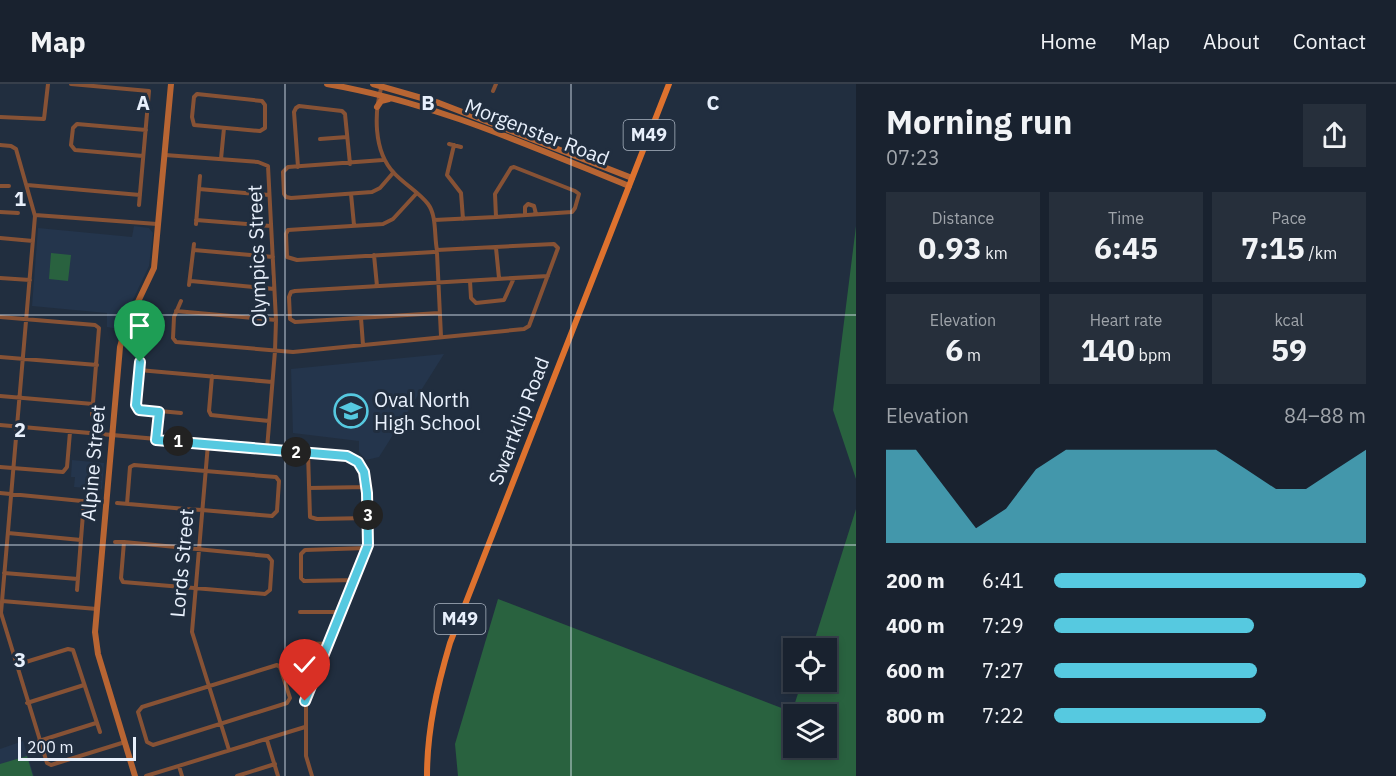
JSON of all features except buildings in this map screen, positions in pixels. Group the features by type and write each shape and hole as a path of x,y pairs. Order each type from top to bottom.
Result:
{"main road":[{"name":"Swartklip Road","path":"427,776 435,698 450,643 669,84"}],"street":[{"path":"0,117 44,119 48,84"},
{"path":"71,84 149,91"},
{"name":"Alpine Street","path":"135,776 97,650 95,632 120,342 153,272 171,84"},
{"name":"Morgenster Road","path":"327,84 405,101 481,127 629,186"},
{"name":"Morgenster Road","path":"373,84 439,103 632,178"},
{"path":"493,91 496,84"},
{"path":"139,205 150,85"},
{"path":"382,85 376,120 383,160 393,173 429,205 434,220 441,336"},
{"path":"195,95 263,102 266,126 263,130 224,128 193,124 195,95"},
{"path":"377,107 381,101 386,99 405,101"},
{"path":"298,166 294,112 298,107 342,111 346,116 350,164"},
{"path":"143,156 75,150 71,145 72,136 73,128 77,124 146,130"},
{"path":"221,159 224,128"},
{"path":"320,139 347,137"},
{"path":"449,144 461,147"},
{"path":"0,145 16,149 35,215 1,616 45,762 50,765 124,742"},
{"path":"454,145 447,175 461,193 463,219"},
{"name":"Olympics Street","path":"165,155 266,164 276,320 267,449"},
{"path":"383,160 288,167 283,171 284,193 286,197 375,192 393,173"},
{"path":"434,220 572,212 579,194 514,167 495,194 496,216"},
{"path":"200,176 196,222 271,226"},
{"path":"27,185 140,195"},
{"path":"0,186 9,186"},
{"path":"199,189 269,195"},
{"path":"351,194 354,225"},
{"path":"181,301 176,311 173,338 176,342 275,351 293,352 526,329 558,250 555,245 293,260 287,257 286,234 288,230 389,221 416,194"},
{"path":"525,214 525,207 530,204 535,208 536,214"},
{"path":"0,212 18,213"},
{"path":"35,215 159,224"},
{"path":"0,238 33,241"},
{"path":"194,244 190,283 274,289"},
{"path":"496,248 498,278"},
{"path":"194,250 273,257"},
{"path":"375,255 376,286"},
{"path":"439,313 293,322 290,318 289,294 295,291 548,276"},
{"path":"0,278 30,280"},
{"path":"470,280 471,298 476,303 504,300 514,278"},
{"path":"176,311 276,320"},
{"path":"0,317 97,327 99,332 92,416"},
{"path":"361,318 363,345"},
{"path":"0,357 97,364"},
{"path":"140,362 136,407 141,410 181,413"},
{"path":"139,370 272,382"},
{"path":"212,376 209,411 211,415 269,421"},
{"path":"0,396 93,404"},
{"path":"156,440 159,412"},
{"path":"0,425 347,456 358,462 364,472 366,487 367,548 306,698 304,728 306,759 312,776"},
{"path":"0,467 63,472 66,470 70,432"},
{"name":"Lords Street","path":"208,444 192,632 229,750"},
{"path":"308,453 312,519 368,518"},
{"path":"117,503 127,504 202,510 270,516 273,516 277,511 279,481 277,478 205,470 132,465 127,504"},
{"path":"309,488 366,487"},
{"path":"0,493 92,501"},
{"path":"77,591 84,501"},
{"path":"8,533 81,540"},
{"path":"115,542 124,542 198,549 271,557 270,590 265,594 123,582 121,578 124,542"},
{"path":"355,580 304,581 301,578 301,554 304,550 367,548"},
{"path":"4,573 78,579"},
{"path":"2,601 97,609"},
{"path":"300,612 342,612"},
{"path":"300,643 328,644"},
{"path":"16,665 70,649 74,652 100,732"},
{"path":"276,665 280,667 290,699 287,703 153,745 147,742 138,712 142,707 209,686 276,665"},
{"path":"27,703 84,686"},
{"path":"39,741 96,723"},
{"path":"146,776 304,728"},
{"path":"267,740 278,776"},
{"path":"237,776 274,764"},
{"path":"179,766 182,776"}],"shaded area":[{"path":"134,226 149,228 153,233 149,266 119,329 107,327 107,313 32,306 38,228 132,237"},
{"name":"Oval North High School","path":"444,354 379,457 366,460 359,452 359,441 293,433 291,369"},
{"path":"72,460 104,463 102,489 74,487 75,477 71,477"},
{"path":"23,741 34,776 0,776 0,749"}],"green space":[{"path":"856,226 856,479 833,410"},
{"path":"51,253 71,255 68,281 49,279"},
{"path":"856,509 856,776 458,776 455,744 498,599 783,709 783,758 837,758 837,704 795,704 798,692 837,692 837,638 815,638"},
{"path":"27,756 33,776 0,776 0,764"}],"place":[{"name":"Oval North High School","path":"351,411"}],"route":[{"path":"140,362 136,407 139,410 159,412 156,440 347,456 355,459 362,467 367,493 367,548 305,701"}]}
